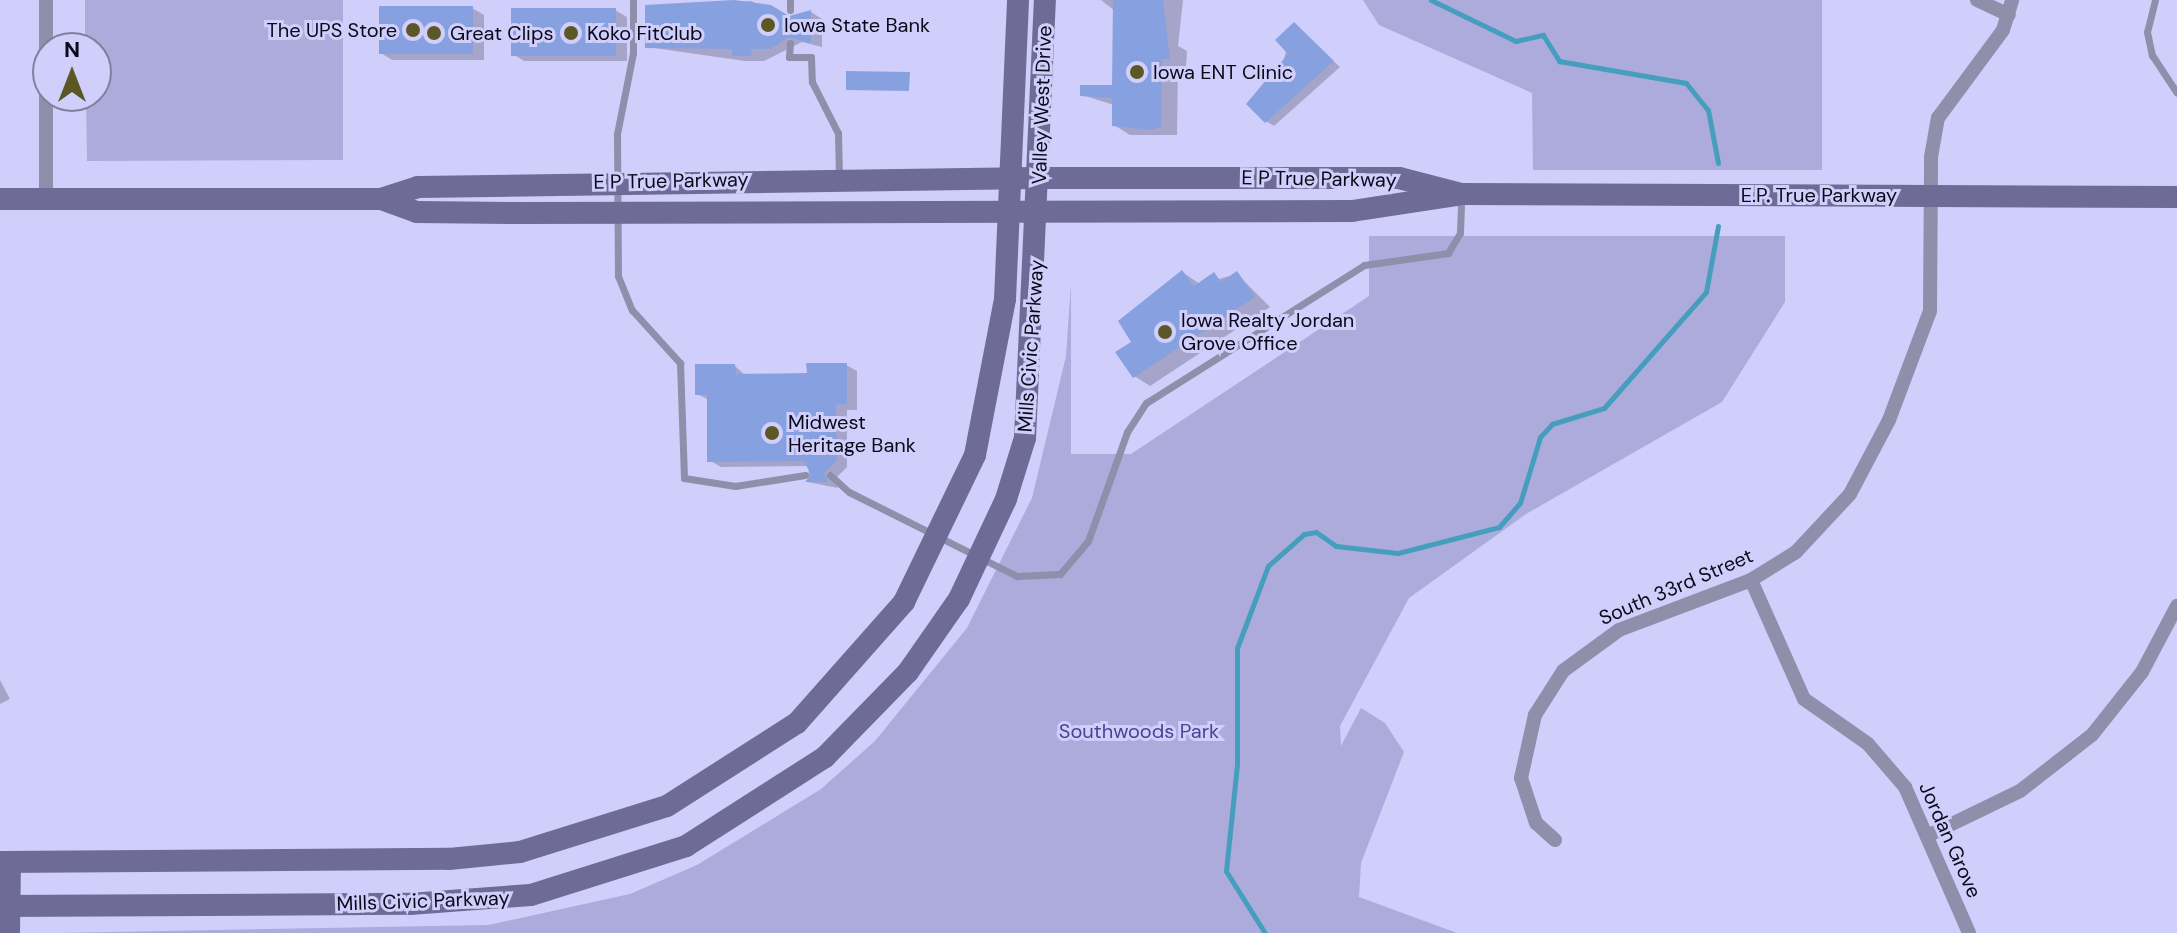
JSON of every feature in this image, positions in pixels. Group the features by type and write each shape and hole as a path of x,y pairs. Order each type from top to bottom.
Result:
{"main road":[{"name":"Valley West Drive","path":"1010,207 1018,0"},
{"name":"Valley West Drive","path":"1039,211 1045,0"},
{"name":"E P True Parkway","path":"0,199 381,199 418,187 617,181 1039,178 1399,178 1461,194"},
{"name":"E P True Parkway","path":"381,199 417,212 617,213 1010,207 1039,211 1352,211 1461,194"},
{"name":"E.P. True Parkway","path":"1461,194 2177,197"},
{"name":"Mills Civic Parkway","path":"5,862 449,859 520,852 609,829 724,776 797,723 884,631 940,540 985,419 1005,299 1010,207"},
{"name":"Mills Civic Parkway","path":"4,906 458,903 567,888 642,865 747,813 844,740 908,672 981,558 1025,438 1039,211"},
{"path":"5,862 4,906 9,933"}],"street":[{"path":"46,0 46,199"},
{"path":"1977,0 2011,7"},
{"name":"South 33rd Street","path":"1555,840 1536,823 1521,778 1535,715 1563,671 1619,630 1751,580 1834,515 1889,420 1930,311 1930,195 1938,118 2011,7"},
{"name":"Jordan Grove","path":"1751,580 1789,678 1822,716 1889,764 1927,836 1969,933"},
{"path":"1927,836 2020,791 2092,735 2142,672 2177,606"}],"lane":[{"path":"633,0 617,181 622,292 680,363 684,478 735,486 805,475"},
{"path":"790,0 790,10"},
{"path":"2155,0 2147,32 2152,55 2177,93"},
{"path":"790,43 789,57 811,57 812,82 838,133 839,179"},
{"path":"830,475 940,540 1028,579 1060,574 1088,541 1127,432 1146,403 1364,265 1448,253 1460,233 1461,194"}],"green space":[{"path":"85,0 343,0 343,160 87,161 86,112 112,112 112,32 85,32"},
{"path":"1363,0 1822,0 1822,170 1533,170 1532,93 1379,25"},
{"name":"Southwoods Park","path":"1369,236 1785,236 1785,302 1722,402 1526,514 1409,598 1340,726 1341,746 1361,708 1385,723 1404,752 1361,863 1359,897 1457,933 58,933 488,925 630,894 697,865 821,789 875,741 967,628 1032,498 1066,356 1071,284 1071,454 1131,454 1369,296"}],"building":[{"path":"734,0 771,5 789,16 811,10 811,43 788,37 771,49 752,49 751,56 732,56 732,49 645,48 645,5"},
{"name":"Iowa ENT Clinic","path":"1113,0 1163,0 1170,59 1162,59 1161,127 1151,130 1112,126 1112,98 1080,96 1080,85 1112,85"},
{"path":"379,6 473,6 473,54 379,54"},
{"path":"511,8 616,8 616,56 511,56"},
{"path":"1294,22 1334,61 1265,123 1246,104 1288,54 1275,40"},
{"path":"846,71 910,72 909,91 846,90"},
{"name":"Iowa Realty Jordan Grove Office","path":"1182,270 1194,286 1214,272 1221,282 1237,271 1255,297 1133,378 1115,352 1131,342 1118,321"},
{"name":"Midwest Heritage Bank","path":"806,363 847,363 847,404 836,405 837,460 824,473 828,482 805,482 811,475 804,461 707,462 707,395 695,395 695,364 735,364 736,374 807,373"}],"waterway":[{"path":"1431,0 1516,41 1543,35 1559,61 1686,83 1708,110 1718,163"},
{"path":"1265,933 1226,871 1237,765 1237,648 1268,566 1304,534 1316,532 1336,546 1398,553 1499,527 1520,503 1540,437 1552,424 1604,408 1706,292 1718,226"}],"place":[{"name":"Iowa State Bank","path":"768,25"},
{"name":"The UPS Store","path":"413,30"},
{"name":"Great Clips","path":"434,33"},
{"name":"Koko FitClub","path":"571,33"},
{"name":"Iowa ENT Clinic","path":"1137,72"},
{"name":"Iowa Realty Jordan Grove Office","path":"1165,332"},
{"name":"Midwest Heritage Bank","path":"772,433"}]}
